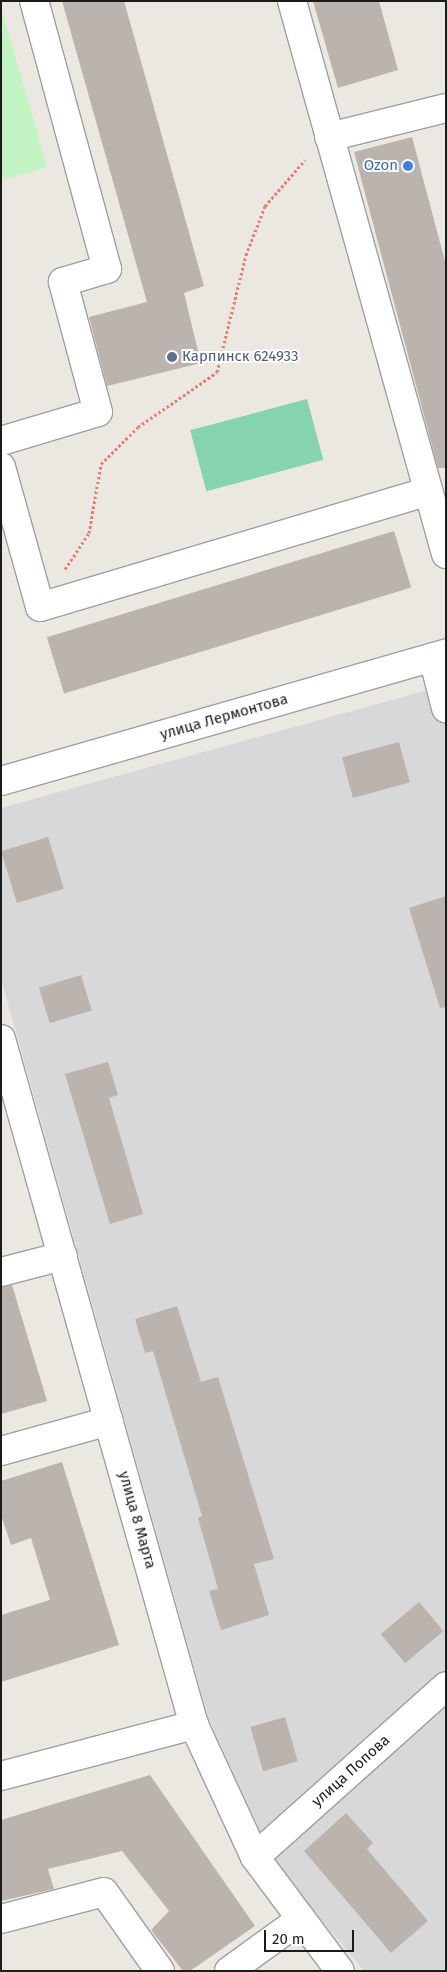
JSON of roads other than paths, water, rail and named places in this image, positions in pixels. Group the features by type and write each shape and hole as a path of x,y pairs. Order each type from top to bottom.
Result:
{"street":[{"path":"1,441 98,412 63,282 107,269 34,1"},
{"path":"292,1 426,492 446,554"},
{"path":"329,137 446,108"},
{"path":"1,466 40,607 426,492"},
{"path":"439,655 446,708"},
{"name":"улица Лермонтова","path":"1,781 439,655"},
{"name":"улица 8 Марта","path":"1,1040 7,1082 62,1256 194,1724 255,1857 340,1971"},
{"path":"1,1272 62,1256"},
{"path":"1,1451 109,1421"},
{"name":"улица Попова","path":"255,1857 446,1686"},
{"path":"1,1776 194,1724"},
{"path":"1,1919 104,1892 160,1971"},
{"path":"229,1971 301,1918"}],"place":[{"name":"Ozon","path":"408,166"},
{"name":"Карпинск 624933","path":"172,357"}]}
